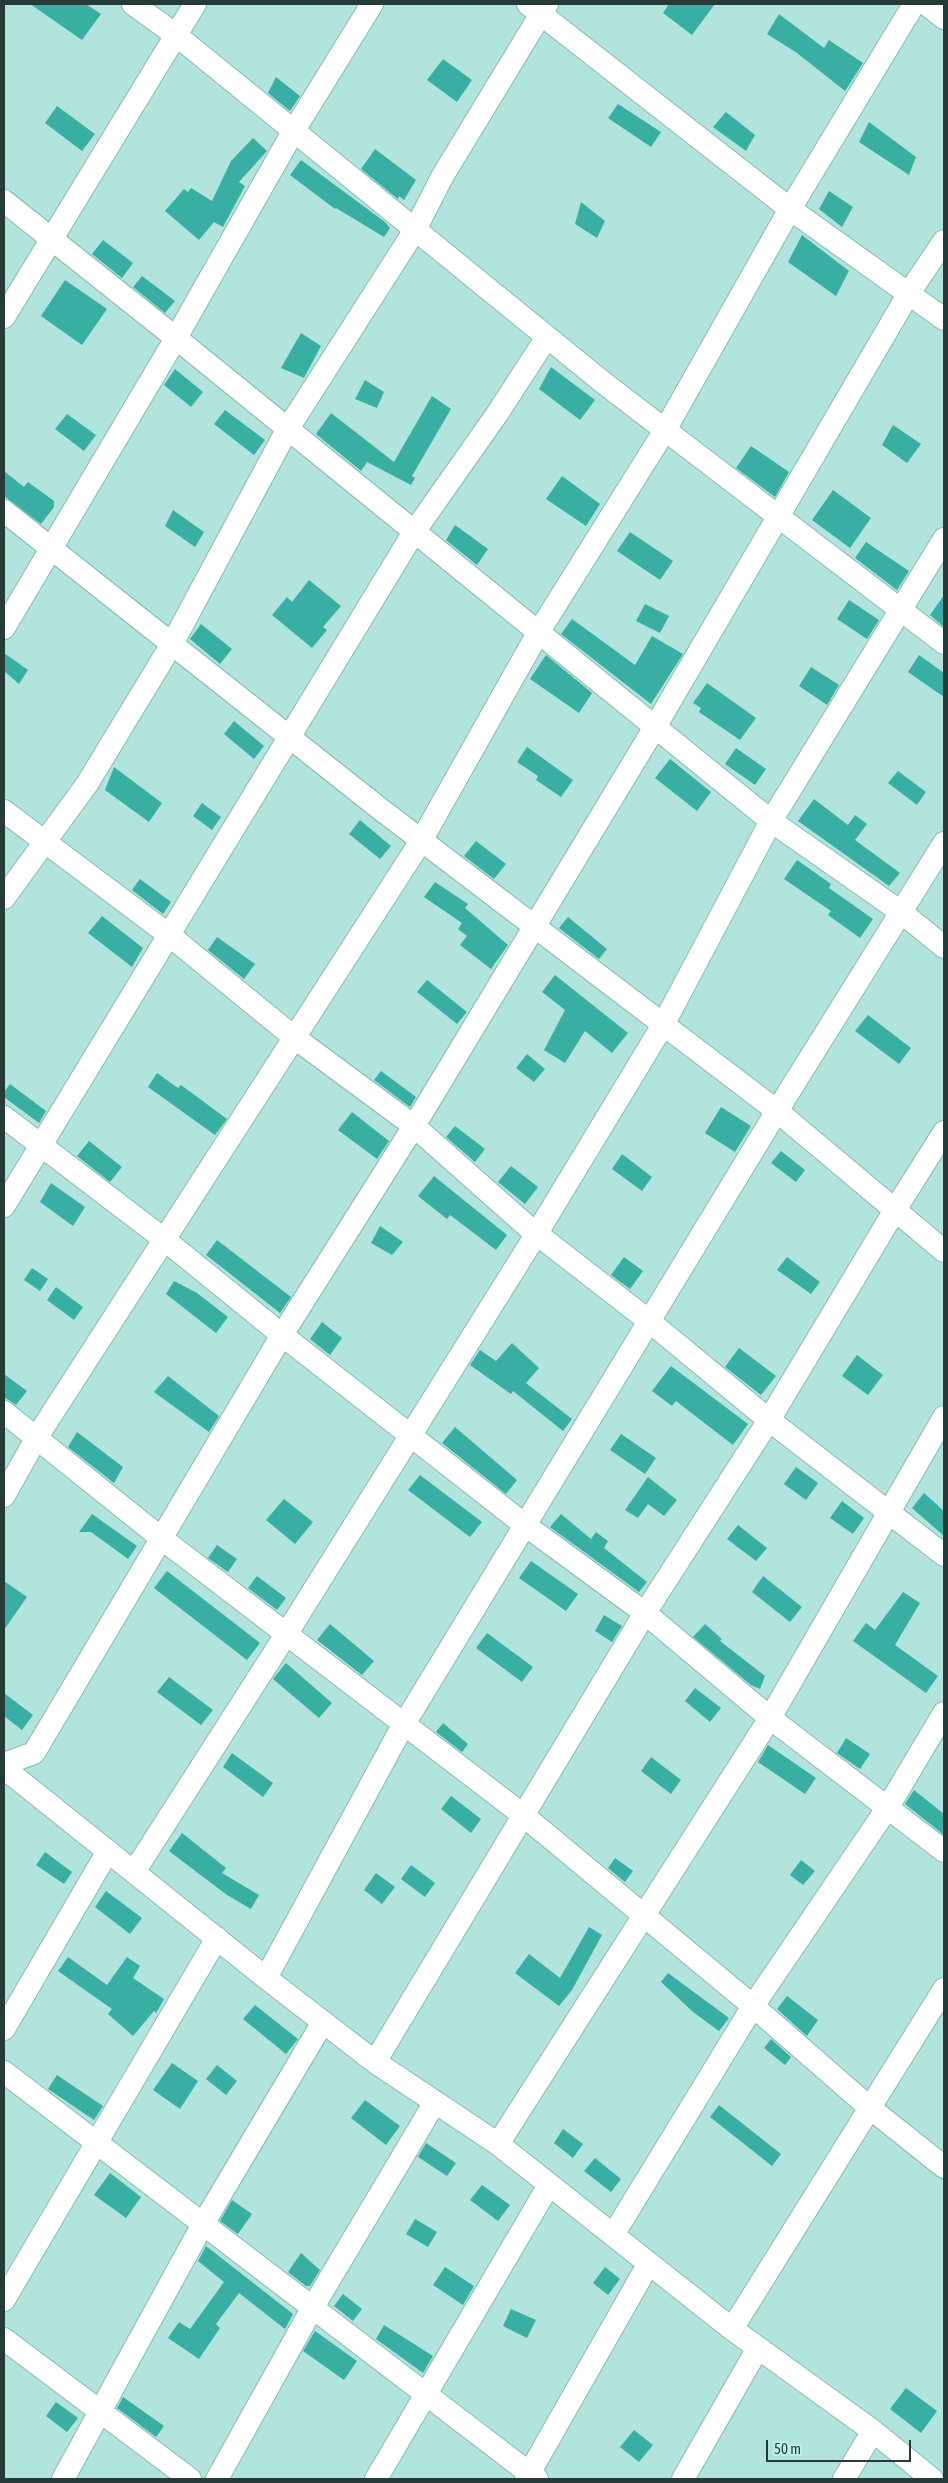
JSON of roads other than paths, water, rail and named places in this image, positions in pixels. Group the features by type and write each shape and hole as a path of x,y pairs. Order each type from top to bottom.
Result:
{"street":[{"path":"133,4 176,35 293,132 665,430 944,642"},
{"path":"4,317 195,4"},
{"path":"4,628 50,547 176,338 293,132 372,4"},
{"path":"4,1496 37,1437 421,840 538,633 665,430 790,209 914,4"},
{"path":"926,4 944,18"},
{"path":"4,898 87,784 172,644 287,430 415,230 442,177 539,7 790,209 944,319"},
{"path":"4,201 176,338 771,821 901,912 944,947"},
{"path":"932,2479 873,2431 732,2329 498,2144 375,2062 266,1978 4,1766 34,1753 282,1335 414,1126 655,727 910,293 944,241"},
{"path":"4,1206 414,532 497,414 547,337"},
{"path":"4,511 421,840 777,1111 944,1251"},
{"path":"134,1872 287,1633 663,1026 771,821 944,538"},
{"path":"4,810 169,935 295,1038 414,1126 536,1233 649,1321 769,1420 944,1555"},
{"path":"266,1978 405,1723 777,1111 944,842"},
{"path":"4,1117 165,1240 282,1335 525,1525 646,1613 770,1718 888,1806 944,1851"},
{"path":"375,2062 646,1613 769,1420 944,1132"},
{"path":"4,1412 161,1538 523,1815 753,2006 870,2108 944,2167"},
{"path":"498,2144 770,1718 944,1417"},
{"path":"613,2235 753,2006 888,1806 944,1713"},
{"path":"4,2029 108,1851"},
{"path":"4,2300 217,1938"},
{"path":"732,2329 944,1989"},
{"path":"64,2479 203,2224 323,2022"},
{"path":"4,2072 313,2307 531,2477 649,2264"},
{"path":"217,2479 313,2307 435,2102"},
{"path":"376,2479 549,2185"},
{"path":"4,2339 190,2479"},
{"path":"683,2479 758,2348"},
{"path":"844,2479 873,2431"}]}
